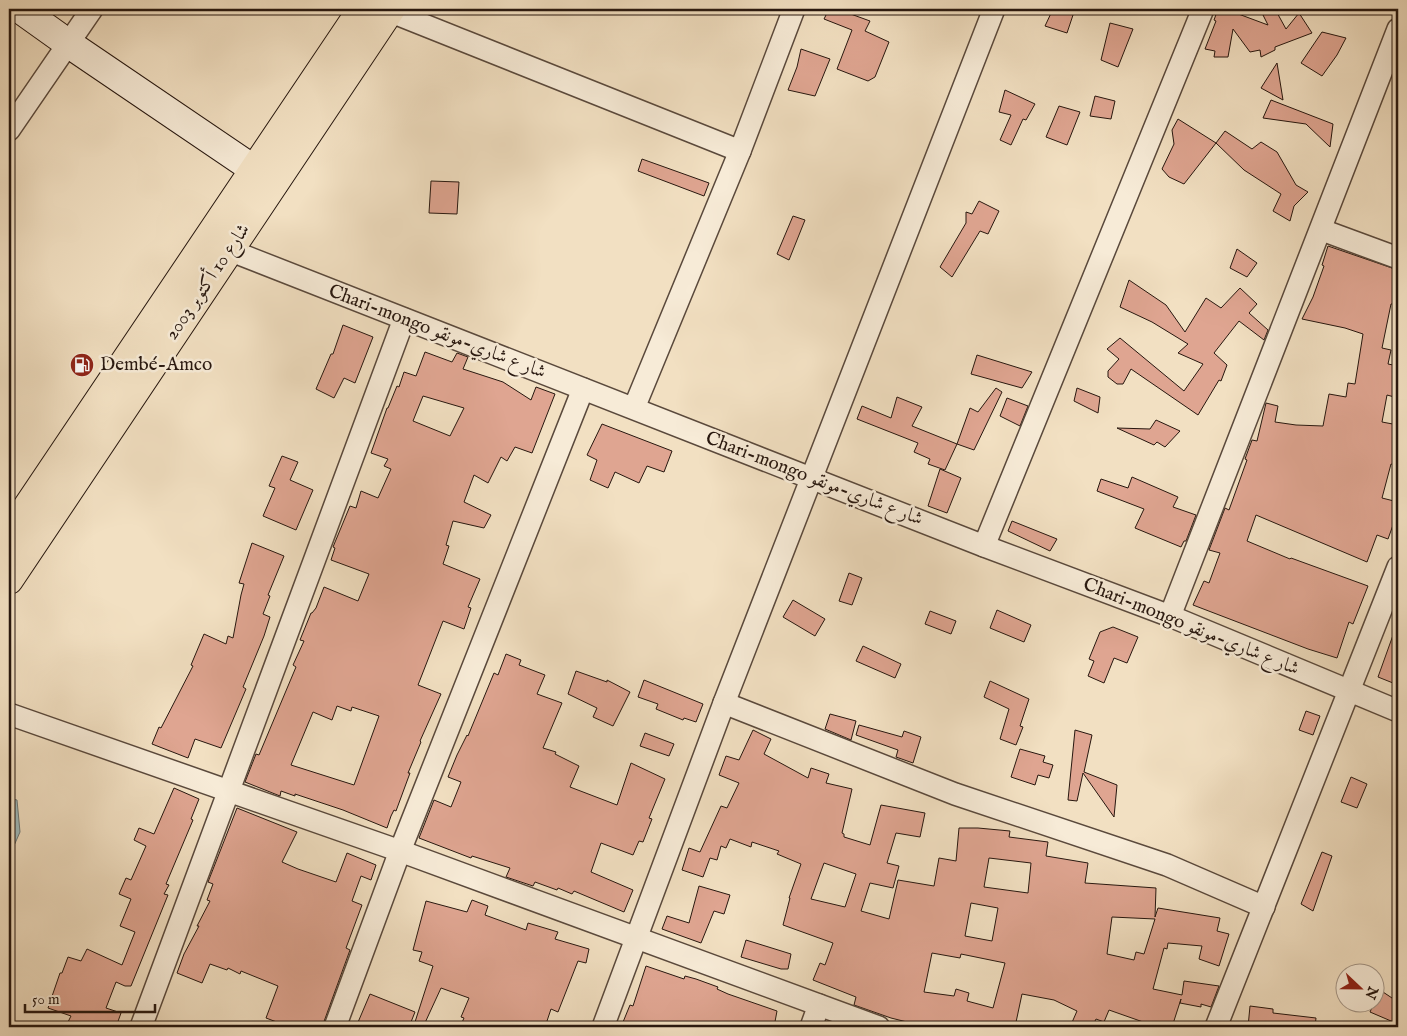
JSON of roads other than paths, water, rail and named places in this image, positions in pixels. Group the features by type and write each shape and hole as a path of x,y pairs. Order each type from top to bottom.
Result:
{"highway":[{"name":"شارع 10 أكتوبر 2003","path":"9,580 229,250 265,175 362,9"},
{"name":"شارع 10 أكتوبر 2003","path":"9,534 265,175 390,10"}],"street":[{"path":"20,9 265,175"},
{"path":"9,130 92,9"},
{"path":"634,408 740,150 794,9"},
{"path":"603,1027 724,703 994,9"},
{"path":"984,546 1202,9"},
{"path":"390,10 740,150"},
{"path":"1170,616 1322,230 1398,29"},
{"path":"1322,230 1398,258"},
{"name":"Chari-mongo شار ع شاري-مونقو","path":"229,250 984,546 1170,616 1398,711"},
{"path":"141,1027 404,319"},
{"path":"335,1027 400,851 583,389"},
{"path":"1216,1027 1398,567"},
{"path":"724,703 954,794 1167,865 1264,907"},
{"path":"9,714 400,851 879,1027"},
{"path":"811,1027 819,1005"}],"water":[{"path":"9,798 17,800 20,832 9,857"}],"place":[{"name":"Dembé-Amco","path":"82,365"}]}
